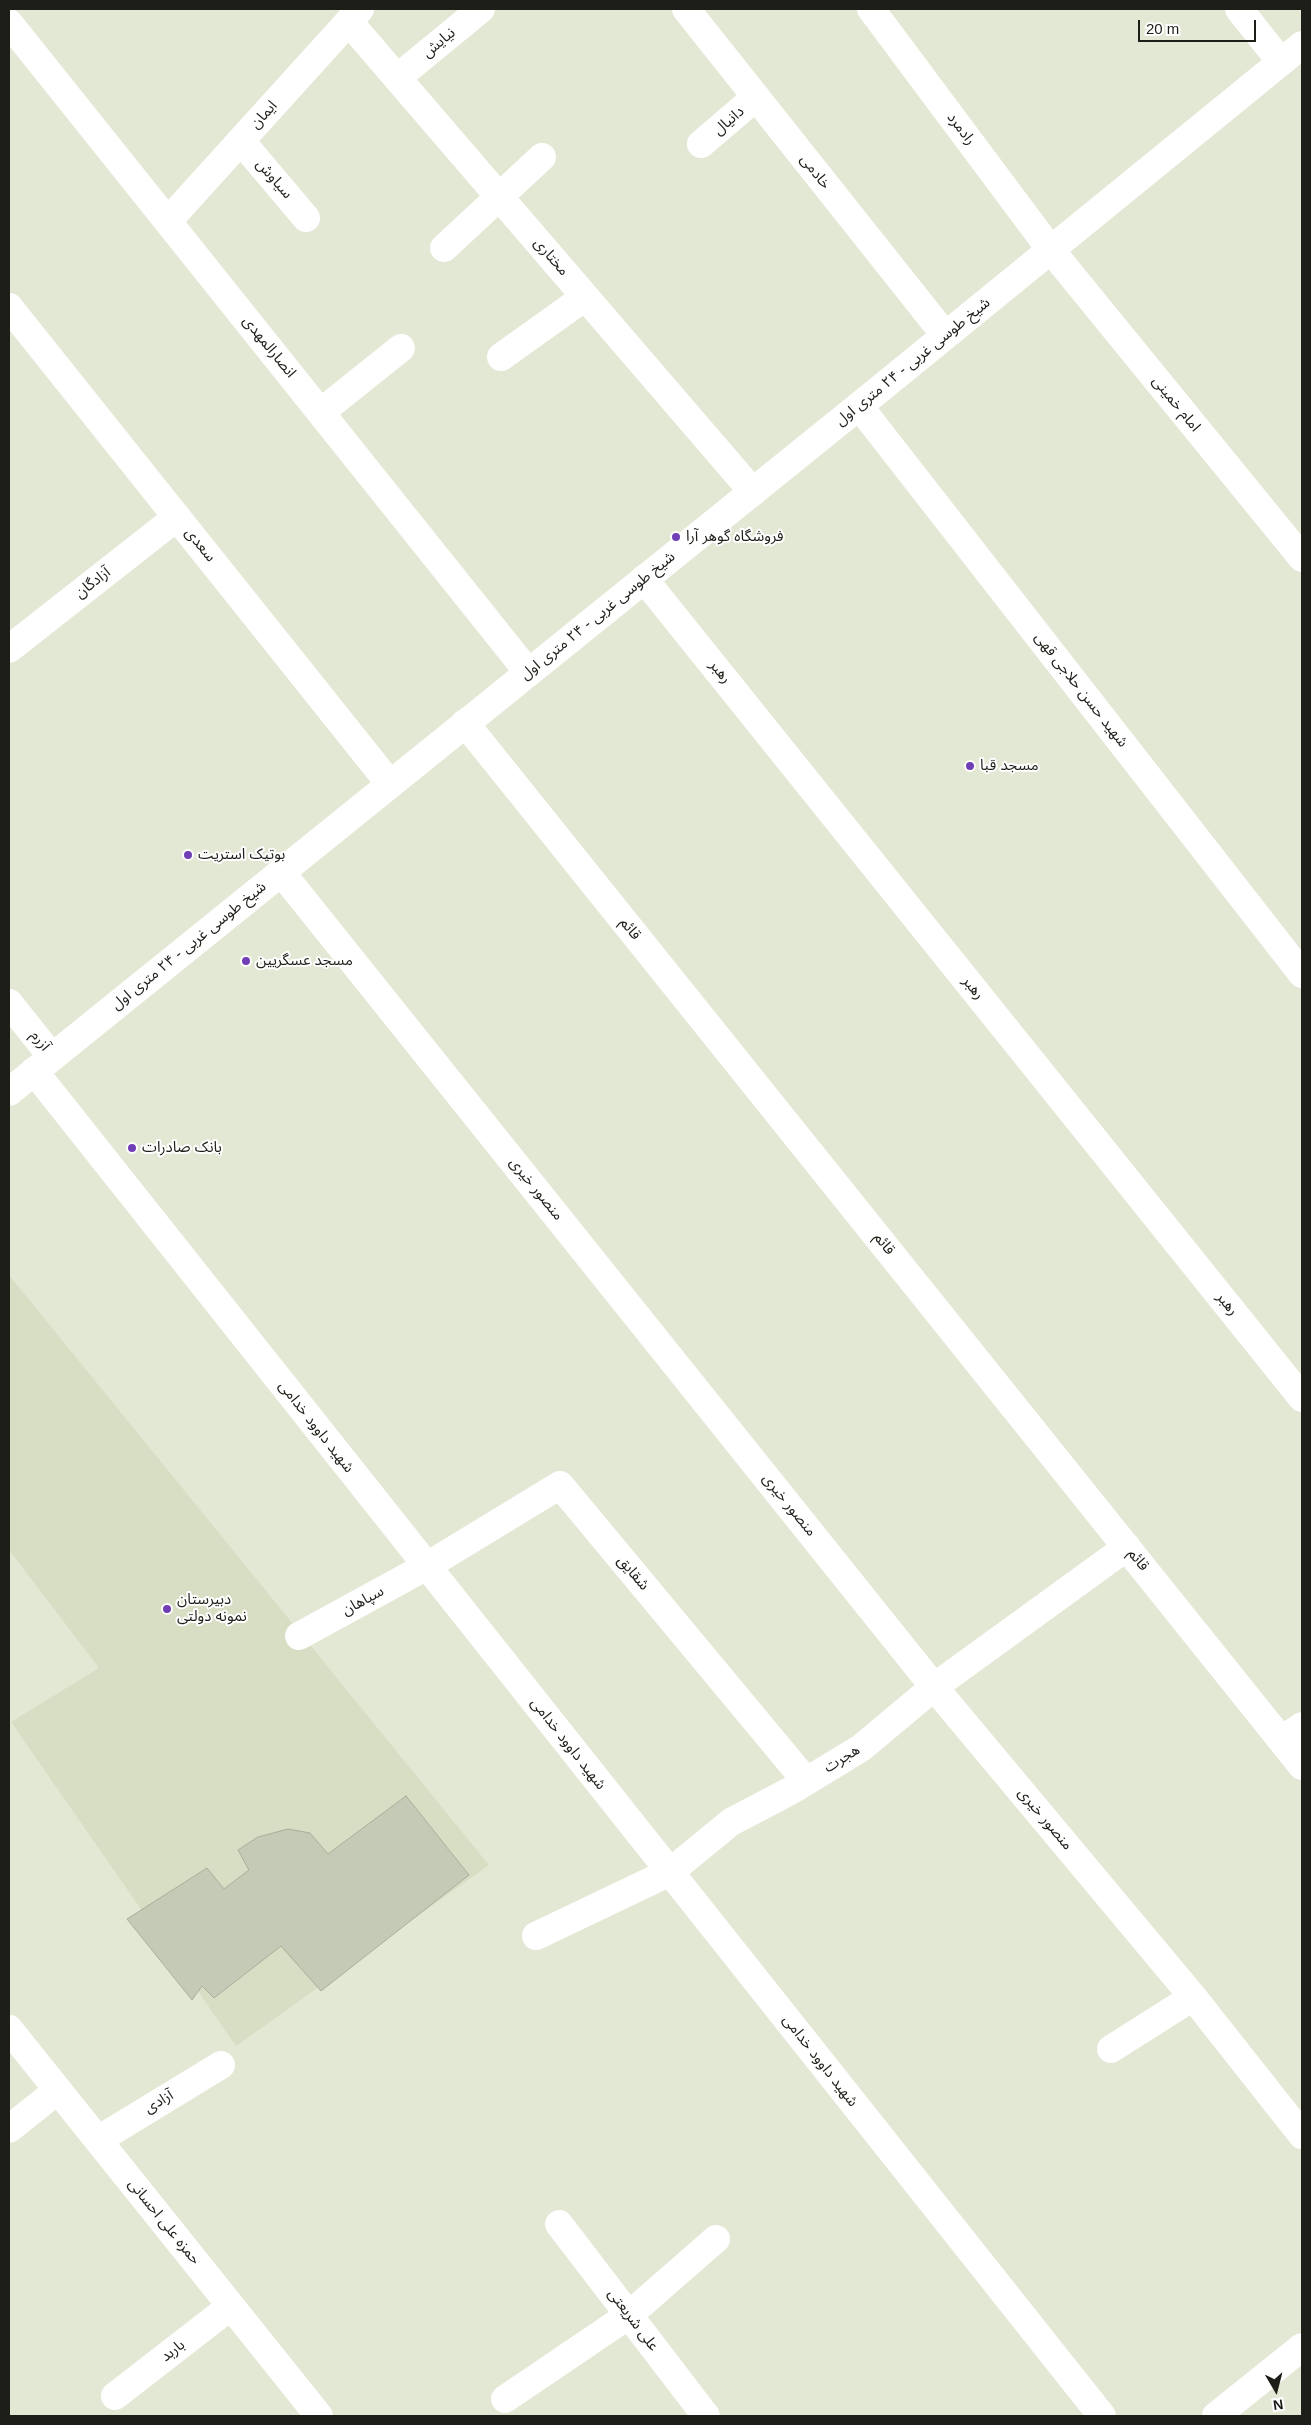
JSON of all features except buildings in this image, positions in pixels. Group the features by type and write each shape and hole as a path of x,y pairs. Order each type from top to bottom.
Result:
{"street":[{"name":"نیایش","path":"397,78 481,9"},
{"name":"خادمی","path":"686,9 945,335"},
{"name":"رادمرد","path":"871,9 1050,249"},
{"path":"1239,9 1295,53"},
{"name":"مختاری","path":"354,16 397,78 752,492"},
{"name":"ایمان","path":"168,221 354,16"},
{"name":"انصارالمهدی","path":"9,23 528,672"},
{"name":"شیخ طوسی غربی - ۲۴ متری اول","path":"9,1092 860,406 1050,249 1295,53"},
{"name":"دانیال","path":"701,144 756,98"},
{"name":"سیاوش","path":"241,141 306,218"},
{"path":"444,248 542,157"},
{"name":"امام خمینی","path":"1050,249 1302,558"},
{"path":"501,357 585,297"},
{"name":"سعدی","path":"9,307 390,784"},
{"path":"321,412 401,348"},
{"name":"شهید حسن حلاجی قهی","path":"860,406 1302,974"},
{"name":"آزادگان","path":"9,649 177,517"},
{"name":"رهبر","path":"644,579 1302,1398"},
{"name":"قائم","path":"465,724 1127,1548 1292,1733 1302,1766"},
{"name":"منصور خیری","path":"281,872 934,1687 1193,1997 1302,2135"},
{"name":"آزرم","path":"9,1003 43,1064"},
{"name":"شهید داوود خدامی","path":"43,1064 427,1566 1102,2416"},
{"name":"شقایق","path":"427,1566 560,1485 806,1781"},
{"name":"هجرت","path":"536,1936 670,1872 731,1822 861,1748 934,1687 1127,1548"},
{"name":"سپاهان","path":"299,1636 427,1566"},
{"path":"1111,2049 1193,1997"},
{"name":"حمزه علی احسانی","path":"9,2029 320,2416"},
{"name":"آزادی","path":"98,2140 221,2065"},
{"path":"9,2129 58,2090"},
{"name":"علی شریعتی","path":"559,2224 706,2416"},
{"path":"505,2398 629,2315 716,2239"},
{"name":"باربد","path":"115,2396 231,2306"},
{"path":"1216,2416 1302,2347"}],"shaded area":[{"name":"دبیرستان نمونه دولتی","path":"9,1275 489,1865 236,2046 11,1722 99,1668 9,1550"}],"place":[{"name":"فروشگاه گوهر آرا","path":"676,537"},
{"name":"مسجد قبا","path":"970,766"},
{"name":"بوتیک استریت","path":"188,855"},
{"name":"مسجد عسگریین","path":"246,961"},
{"name":"بانک صادرات","path":"132,1148"},
{"name":"دبیرستان نمونه دولتی","path":"167,1609"}]}
